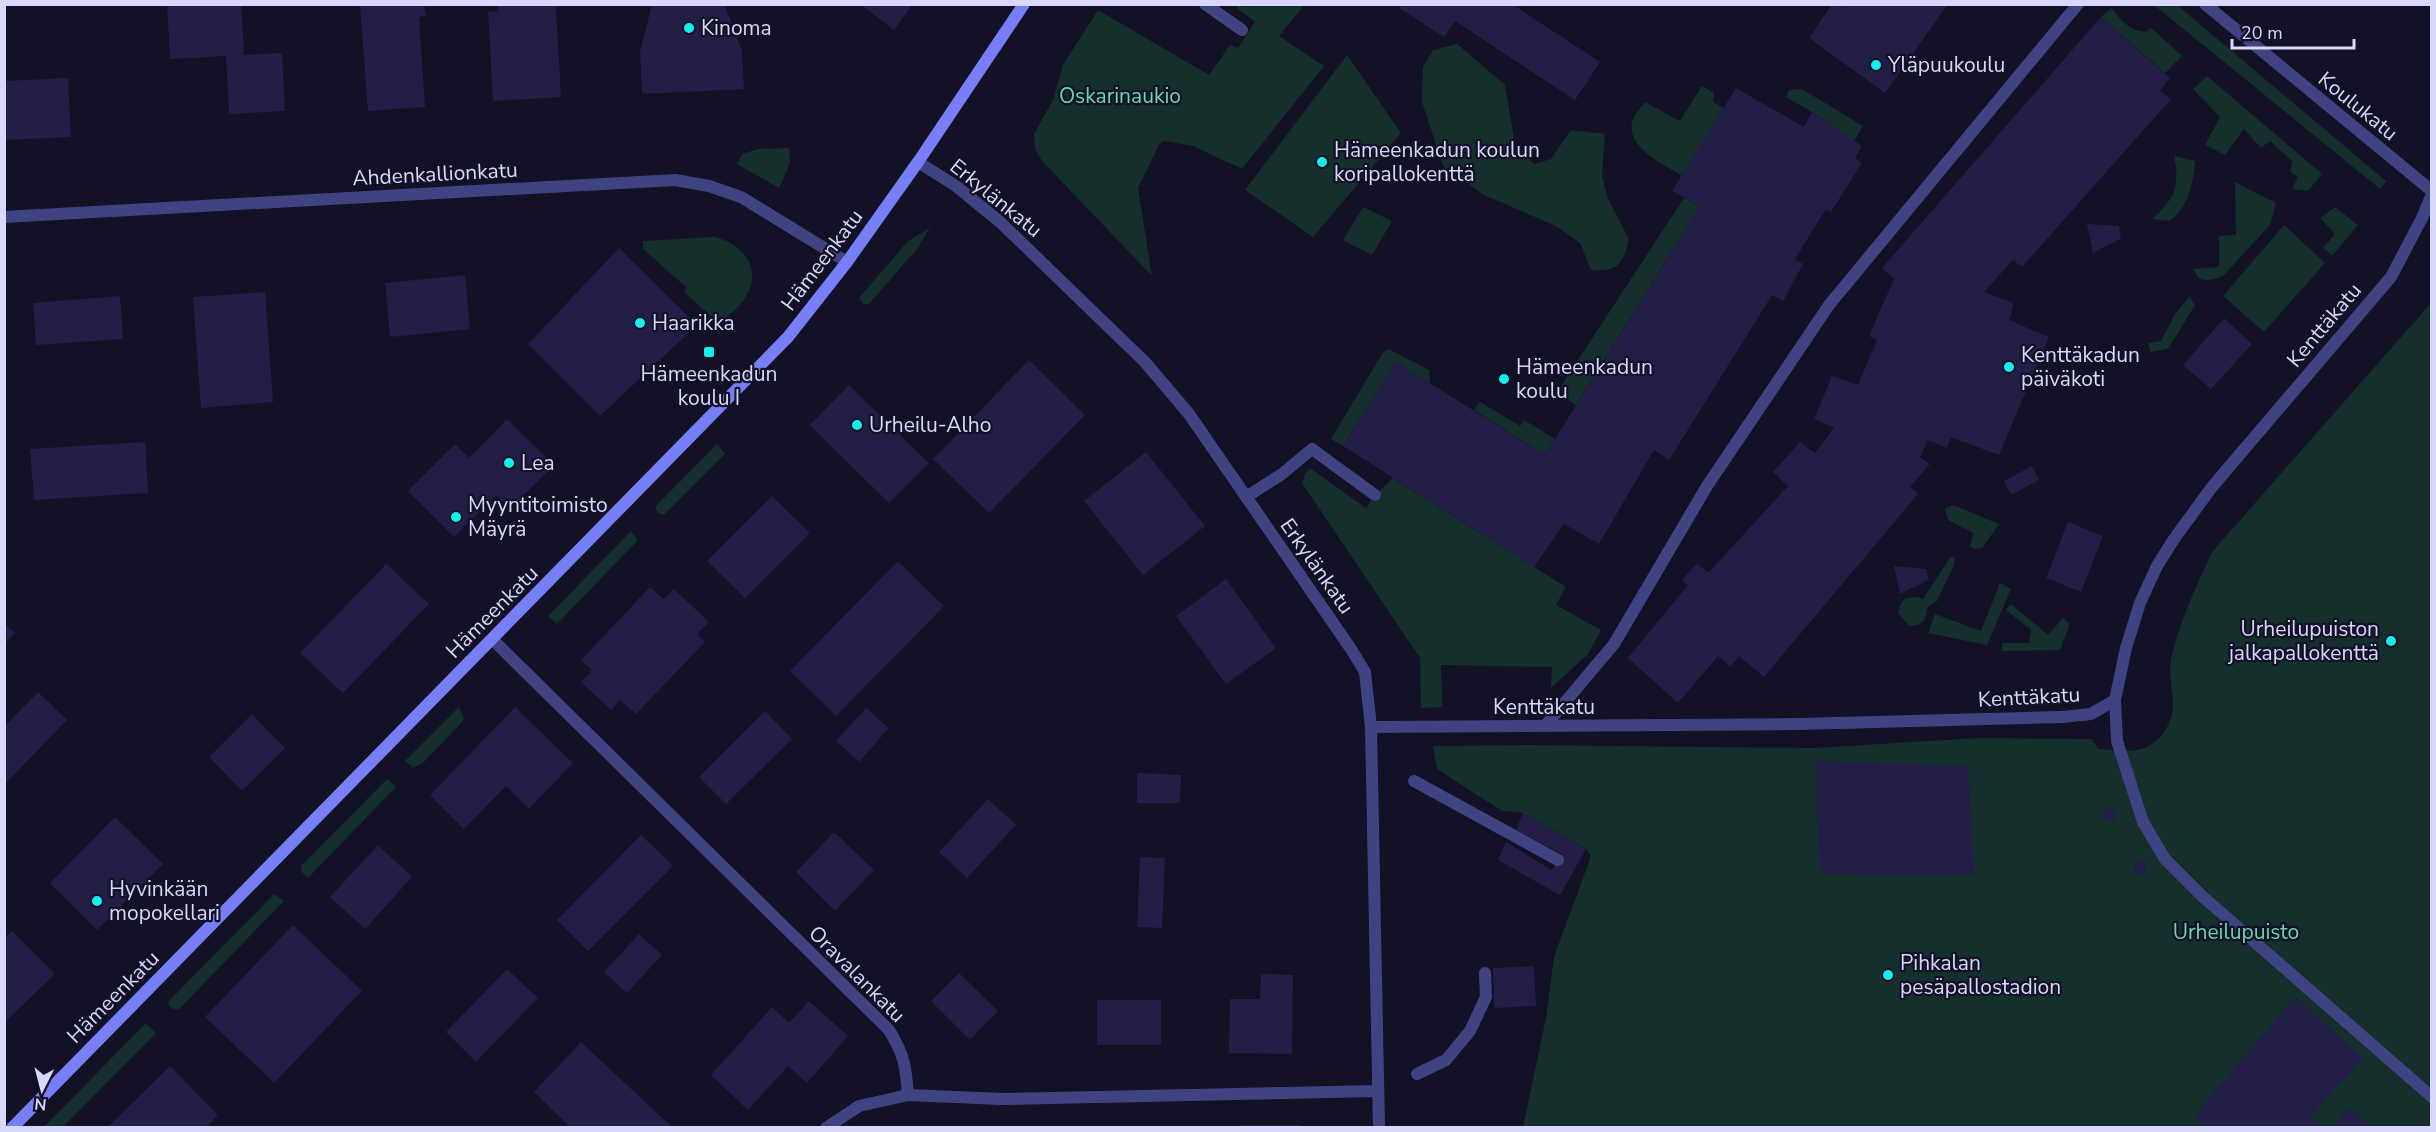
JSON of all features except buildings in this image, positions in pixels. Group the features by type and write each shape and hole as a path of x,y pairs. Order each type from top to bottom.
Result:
{"main road":[{"name":"Hämeenkatu","path":"12,1128 788,337 847,262 918,162 1024,4"}],"street":[{"path":"1205,4 1242,30"},
{"path":"1545,726 1614,644 1707,486 1828,305 2078,4"},
{"name":"Koulukatu","path":"2205,4 2432,193"},
{"name":"Erkylänkatu","path":"918,162 956,186 992,215 1145,362 1189,414 1365,672 1371,727 1379,1128"},
{"name":"Ahdenkallionkatu","path":"4,217 675,180 709,186 741,197 847,262"},
{"name":"Kenttäkatu","path":"1371,727 1799,724 2061,717 2091,714 2115,700 2126,648 2140,603 2157,566 2174,538 2212,487 2391,277 2422,218 2432,193"},
{"path":"1246,497 1282,474 1312,449 1375,495"},
{"name":"Oravalankatu","path":"493,640 889,1030 902,1050 908,1095"},
{"path":"2115,700 2117,741 2143,822 2165,859 2202,896 2432,1097"},
{"path":"1414,781 1558,860"},
{"path":"1417,1074 1446,1060 1470,1031 1486,997 1485,973"},
{"path":"826,1128 859,1106 908,1095 1001,1099 1378,1091"}],"green space":[{"name":"Oskarinaukio","path":"1236,5 1304,5 1279,36 1324,66 1242,169 1193,146 1164,141 1159,145 1138,188 1152,276 1042,161 1035,149 1034,134 1053,100 1063,65 1098,10 1209,75 1230,45 1238,48 1255,22"},
{"path":"2154,5 2177,5 2386,181 2380,189"},
{"path":"2111,8 2131,28 2148,31 2150,27 2182,56 2165,73 2101,17"},
{"path":"1457,44 1505,85 1515,145 1534,164 1551,159 1571,130 1605,134 1602,176 1608,199 1629,239 1625,254 1618,265 1607,270 1591,270 1580,243 1556,226 1484,195 1443,166 1422,102 1423,67 1433,50"},
{"name":"Hämeenkadun koulun koripallokenttä","path":"1347,55 1401,133 1313,237 1245,190"},
{"path":"2207,76 2322,174 2308,191 2292,189 2298,177 2290,172 2292,161 2270,141 2261,148 2244,129 2225,155 2205,145 2220,117 2193,89"},
{"path":"1702,86 1714,93 1713,102 1724,108 1682,176 1648,155 1641,148 1632,132 1632,122 1635,114 1645,102 1680,121"},
{"path":"1802,89 1863,126 1854,141 1786,97 1789,90"},
{"path":"789,148 790,163 779,188 737,164 742,154 758,149"},
{"path":"2174,156 2195,161 2189,194 2181,209 2169,221 2152,219 2166,205 2174,191 2176,166"},
{"path":"2235,182 2276,203 2270,225 2224,275 2210,280 2202,279 2198,277 2194,269 2219,267 2219,236 2236,235"},
{"path":"1684,198 1700,206 1576,405 1557,392"},
{"path":"1363,207 1392,221 1372,255 1343,240"},
{"path":"2335,207 2358,225 2332,256 2323,248 2335,234 2320,218"},
{"path":"2284,225 2325,263 2264,332 2223,296"},
{"path":"930,228 917,249 869,304 863,304 859,298 908,241"},
{"path":"715,237 735,246 743,253 752,270 752,280 743,301 720,324 684,292 687,288 643,249 643,241"},
{"path":"2190,296 2195,305 2168,349 2151,352 2148,343 2161,341 2175,314"},
{"name":"Urheilupuisto","path":"2431,303 2431,1127 1523,1127 1546,1018 1554,957 1591,856 1586,849 1523,813 1502,811 1437,769 1433,746 1814,748 1978,738 2092,739 2098,749 2127,751 2144,748 2161,736 2171,719 2173,705 2170,665 2174,645 2188,605 2212,552"},
{"path":"1388,349 1429,370 1430,383 1396,362 1343,446 1331,439 1382,354"},
{"path":"1480,402 1520,426 1524,420 1555,439 1545,455 1474,410"},
{"path":"717,444 725,454 664,515 658,513 655,507"},
{"path":"1310,468 1366,508 1375,495 1393,478 1566,587 1556,605 1601,630 1588,654 1551,688 1552,667 1441,665 1442,707 1421,708 1420,658 1302,483"},
{"path":"1953,505 1999,524 1982,548 1975,549 1970,546 1973,533 1948,520 1945,509"},
{"path":"631,531 638,540 557,624 548,616"},
{"path":"1951,556 1954,557 1955,563 1937,601 1927,608 1922,622 1909,626 1898,613 1901,604 1913,597 1923,599"},
{"path":"2000,583 2011,589 1987,645 1928,633 1935,614 1981,631"},
{"path":"2011,604 2048,635 2063,618 2070,624 2060,650 2002,651 2002,643 2029,643 2031,630 2006,610"},
{"path":"459,707 464,720 423,763 413,768 405,761"},
{"path":"387,779 396,787 308,878 302,872 301,866"},
{"path":"274,894 284,901 178,1010 171,1008 168,1002"},
{"path":"146,1023 156,1033 63,1127 44,1127"}],"place":[{"name":"Kinoma","path":"689,28"},
{"name":"Yläpuukoulu","path":"1876,65"},
{"name":"Hämeenkadun koulun koripallokenttä","path":"1322,162"},
{"name":"Haarikka","path":"640,323"},
{"name":"Hämeenkadun koulu I","path":"709,352"},
{"name":"Kenttäkadun päiväkoti","path":"2009,367"},
{"name":"Hämeenkadun koulu","path":"1504,379"},
{"name":"Urheilu-Alho","path":"857,425"},
{"name":"Lea","path":"509,463"},
{"name":"Myyntitoimisto Mäyrä","path":"456,517"},
{"name":"Urheilupuiston jalkapallokenttä","path":"2391,641"},
{"name":"Hyvinkään mopokellari","path":"97,901"},
{"name":"Pihkalan pesäpallostadion","path":"1888,975"}]}
